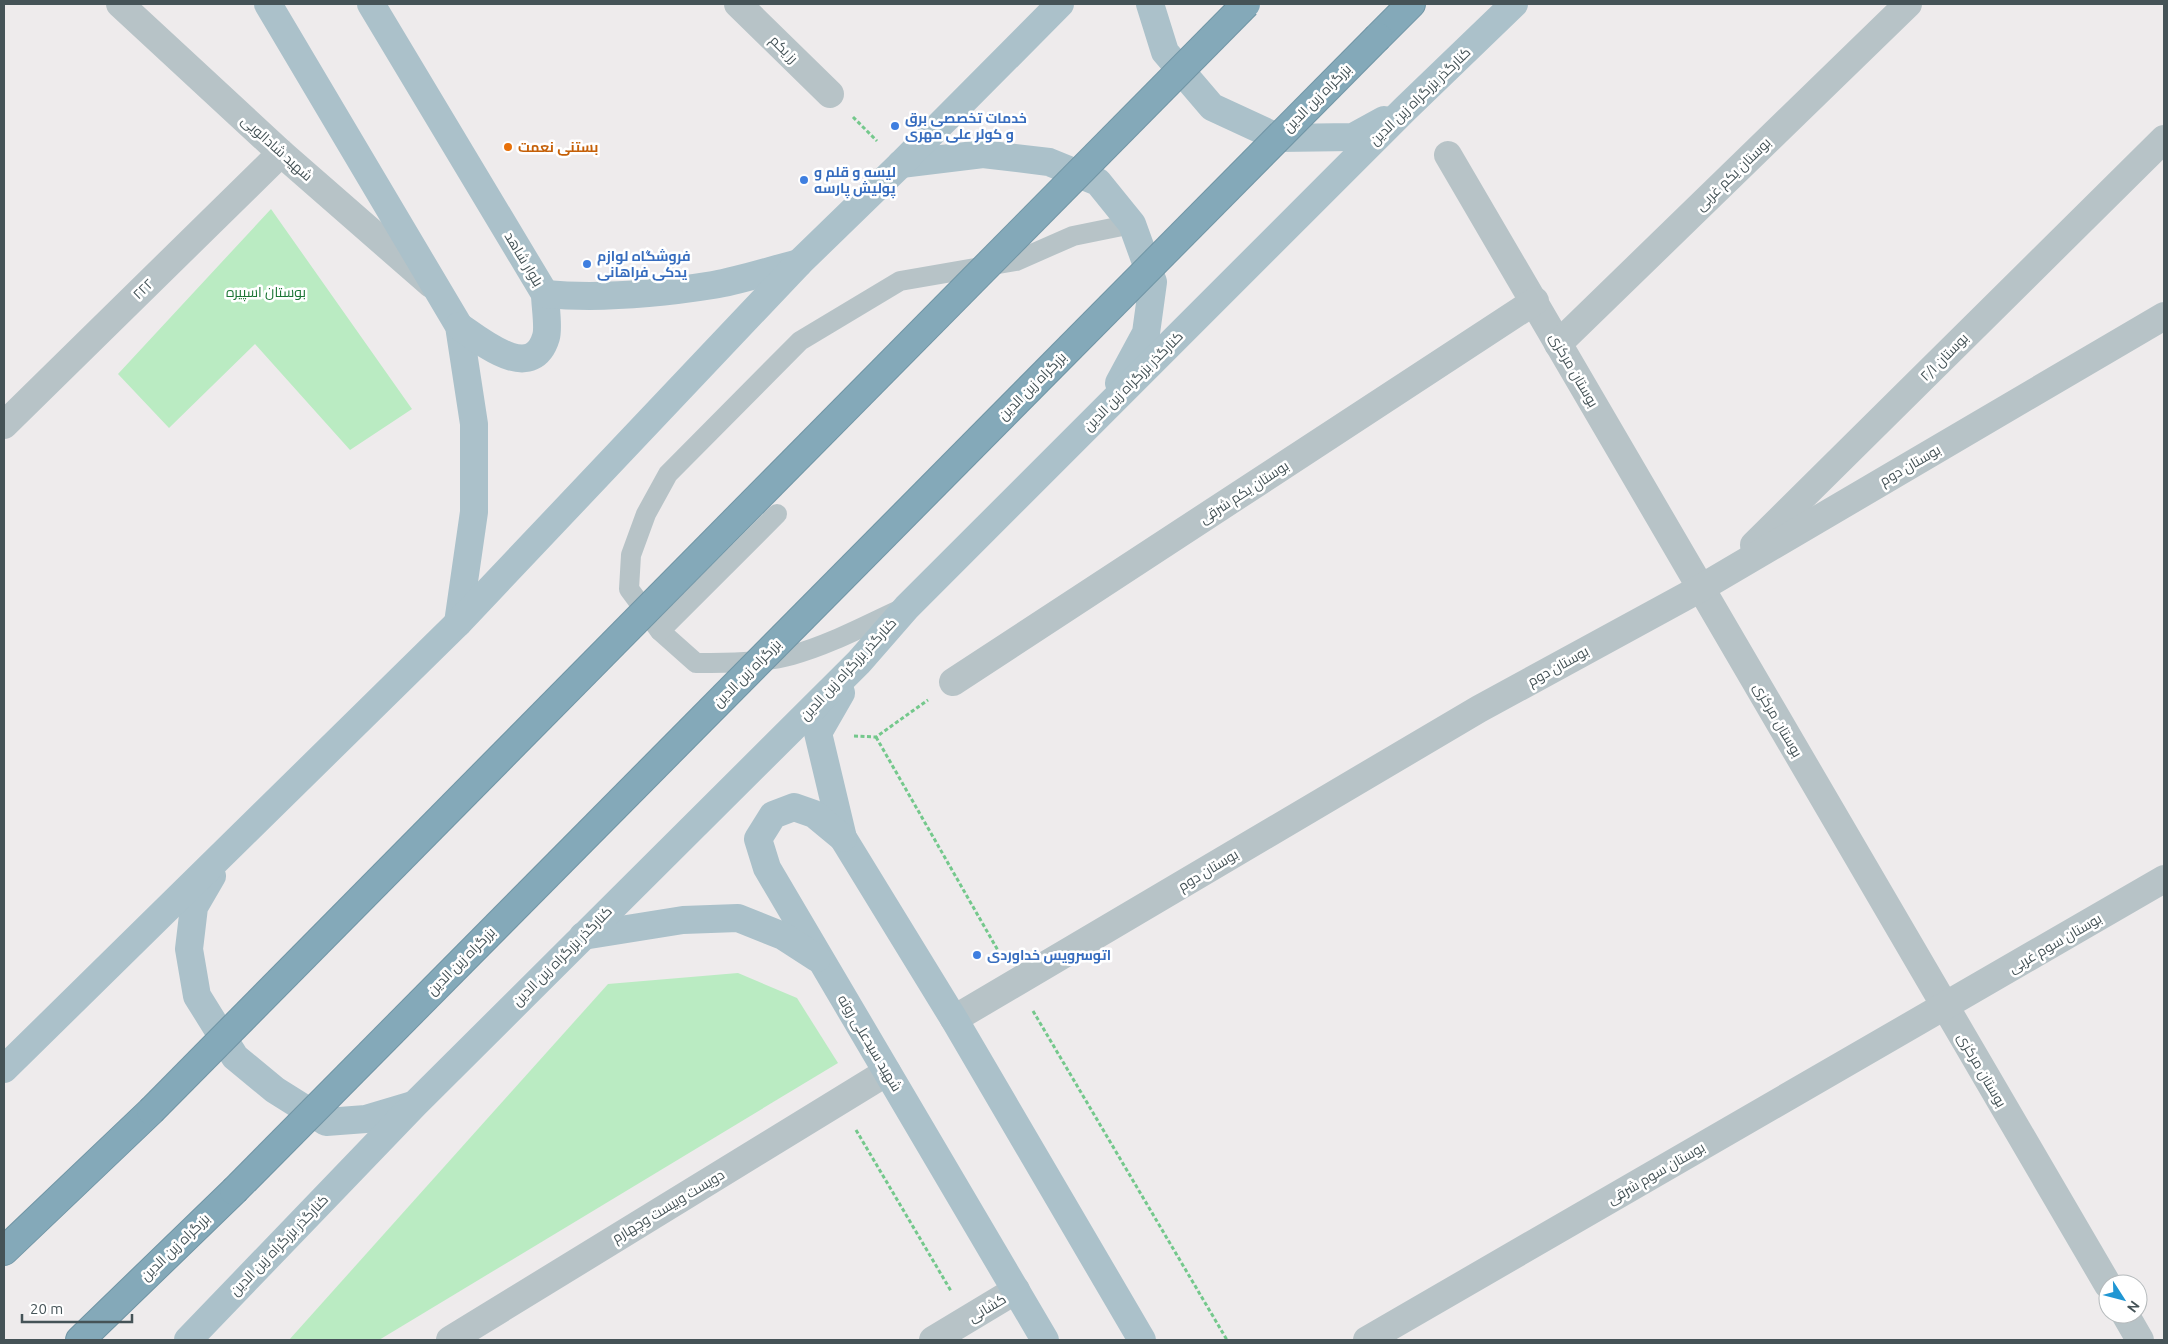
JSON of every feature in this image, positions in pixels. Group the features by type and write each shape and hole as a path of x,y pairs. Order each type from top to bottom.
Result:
{"highway":[{"path":"4,1251 151,1111 1246,4"},
{"name":"بزرگراه زین الدین","path":"80,1340 234,1190 1411,4"}],"main road":[{"path":"268,4 459,326 474,424 474,512 458,623"},
{"name":"بلوار شاهد","path":"371,4 544,294 581,297 640,294 714,284 799,263"},
{"path":"4,1069 458,623 799,263 901,164 1060,4"},
{"path":"1150,4 1165,52 1212,107 1279,138 1352,137 1405,109"},
{"name":"کنارگذر بزرگراه زین الدین","path":"188,1340 414,1105 859,662 907,607 1405,109 1514,4"},
{"path":"901,164 983,154 1050,162 1098,182 1132,224 1153,282 1146,333 1104,411"},
{"path":"459,326 510,358 525,359 536,353 546,337 544,294"},
{"path":"818,733 859,662"},
{"name":"شهید سیدعلی روته","path":"818,733 844,838 954,1019 1142,1340"},
{"name":"شهید سیدعلی روته","path":"844,838 814,814 794,807 773,815 758,839 767,868 1045,1340"},
{"path":"230,847 194,908 189,949 196,996 235,1057 275,1090 326,1122 366,1119 414,1105"},
{"path":"582,936 683,920 738,918 783,936 821,961"}],"street":[{"name":"شهید شادالویی","path":"120,4 281,153 436,288"},
{"name":"رز یکم","path":"738,4 830,94"},
{"name":"بوستان یکم غربی","path":"1558,344 1908,4"},
{"name":"بوستان ۲/۱","path":"1724,574 2164,139"},
{"name":"۲۲۲","path":"4,425 281,153"},
{"name":"بوستان مرکزی","path":"1448,155 2102,1274"},
{"name":"بوستان یکم شرقی","path":"953,682 1535,301"},
{"name":"بوستان دوم","path":"954,1019 1017,984 1479,709 1701,588 2164,316"},
{"name":"بوستان سوم غربی","path":"1945,1007 2164,880"},
{"name":"بوستان سوم شرقی","path":"1367,1340 1945,1007"},
{"name":"دویست وبیست وچهارم","path":"450,1340 887,1072"},
{"name":"کشانی","path":"932,1340 1016,1290"},
{"path":"2131,1324 2140,1340"}],"lane":[{"path":"907,607 791,656 733,662 696,663 660,631 629,589 631,555 646,514 668,474 800,341 900,281 1016,261 1073,236 1132,224"},
{"path":"660,631 777,514"}],"path":[{"path":"830,94 901,164"},
{"path":"818,733 876,737 953,682"},
{"path":"876,737 1017,984 1227,1340"},
{"path":"840,1102 968,1319"}],"green space":[{"name":"بوستان اسپیره","path":"271,209 412,409 350,450 255,344 169,428 118,374"},
{"path":"738,973 797,998 838,1063 379,1340 289,1340 608,984"}],"place":[{"name":"خدمات تخصصی برق و کولر علی مهری","path":"895,126"},
{"name":"بستنی نعمت","path":"508,147"},
{"name":"لیسه و قلم و پولیش پارسه","path":"804,180"},
{"name":"فروشگاه لوازم یدکی فراهانی","path":"587,264"},
{"name":"اتوسرویس خداوردی","path":"977,955"}]}
